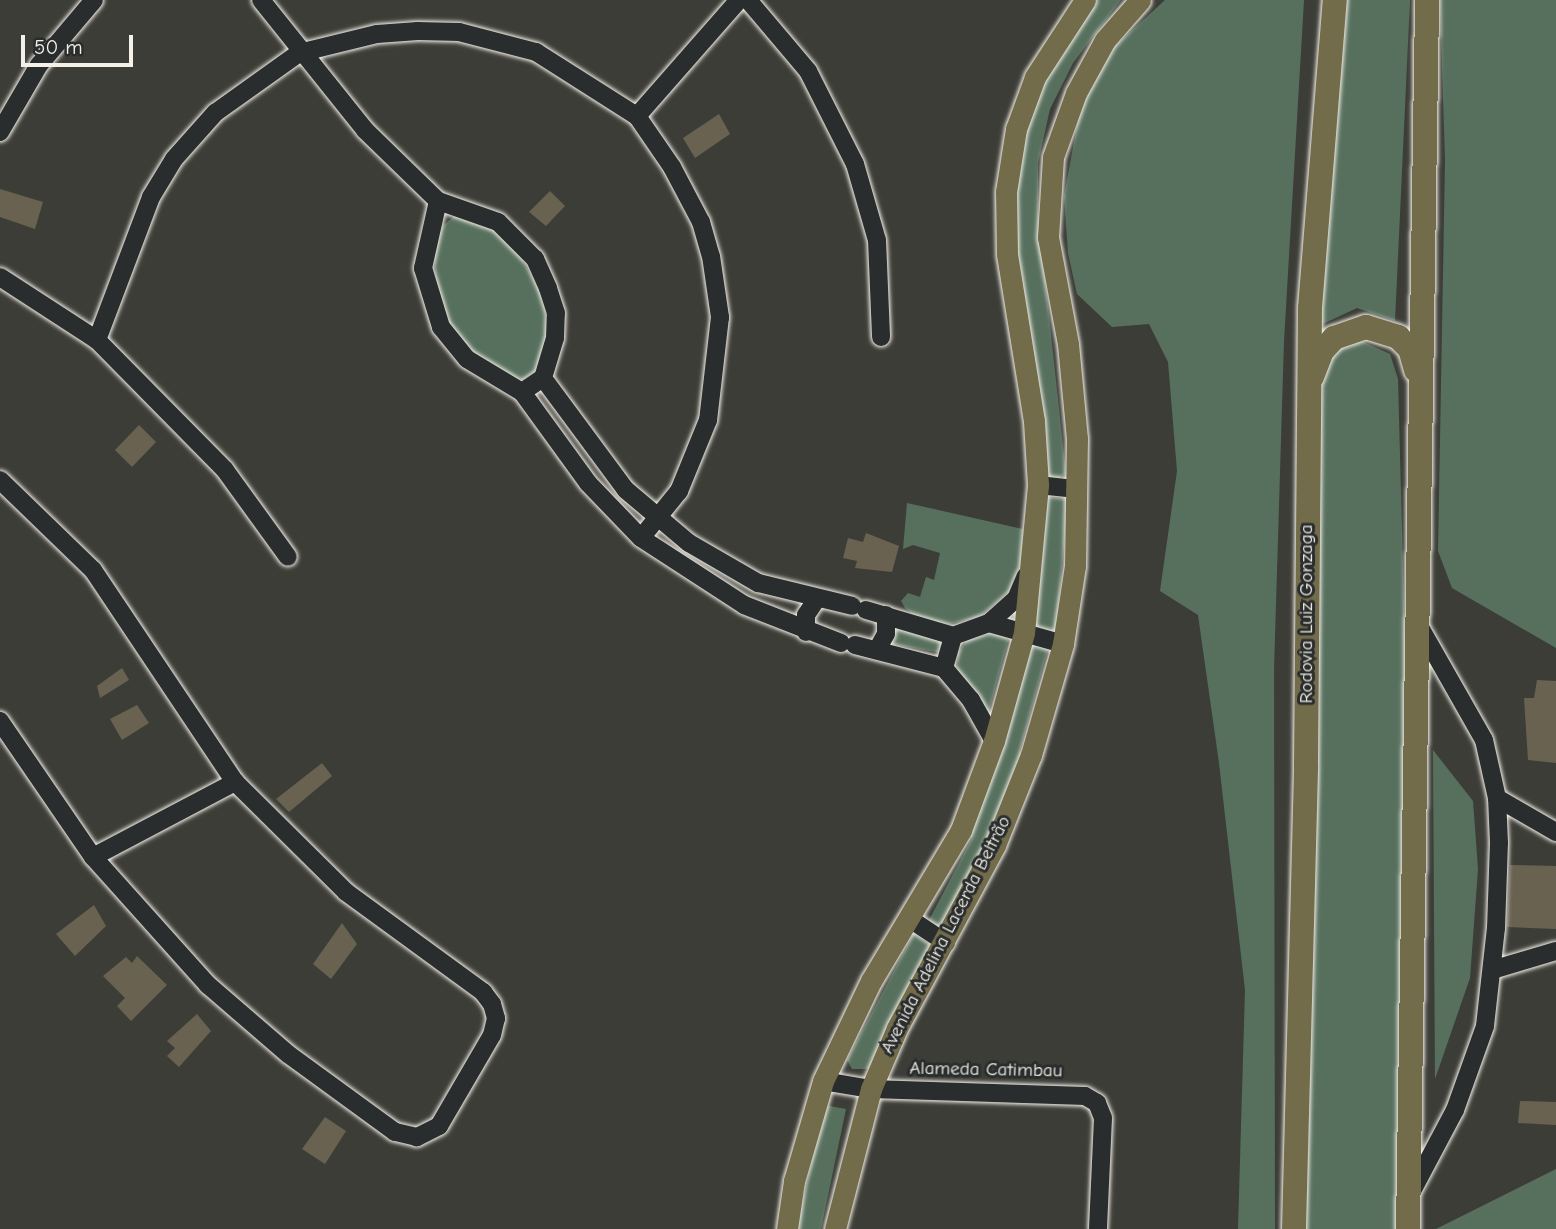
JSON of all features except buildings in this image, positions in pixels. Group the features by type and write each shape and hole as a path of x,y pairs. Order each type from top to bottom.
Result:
{"highway":[{"name":"Rodovia Luiz Gonzaga","path":"1294,1229 1307,765 1307,400 1335,0"},
{"path":"1408,1229 1415,618 1427,0"},
{"path":"1307,400 1322,351 1341,334 1366,327 1382,330 1410,349 1419,405"}],"main road":[{"name":"Avenida Adelina Lacerda Beltrão","path":"787,1229 794,1181 823,1082 857,1007 961,830 994,741 1024,633 1038,485 1034,421 1007,254 1006,192 1016,129 1035,77 1085,0"},
{"name":"Avenida Adelina Lacerda Beltrão","path":"835,1229 871,1089 897,1028 946,943 995,845 1031,755 1063,644 1074,566 1077,489 1068,344 1048,237 1053,157 1076,93 1105,40 1140,0"}],"street":[{"path":"0,132 39,65 94,0"},
{"path":"261,0 299,52 365,131 438,201 498,222 535,259 556,313 543,378 595,456 659,520 720,564 816,600 886,615 953,636 989,623 1016,599 1031,563"},
{"path":"637,116 739,0"},
{"path":"748,0 808,71 855,164 877,240 881,337"},
{"path":"97,340 151,197 174,159 215,113 299,52 377,34 459,32 536,52 637,116 701,222 720,317 708,420 680,491 659,520 641,538"},
{"path":"438,201 423,268 441,327 486,375 522,392 588,483 641,538 688,573 806,632 944,668 971,700 994,741"},
{"path":"0,277 97,340 225,470 289,557"},
{"path":"522,392 543,378"},
{"path":"0,480 93,570 235,782 346,892 483,992 492,1004 492,1035 430,1133 417,1137 395,1132 288,1054 208,985 93,857 0,721"},
{"path":"1038,485 1077,489"},
{"path":"806,632 806,615 816,600"},
{"path":"877,650 886,634 886,615"},
{"path":"1409,1196 1473,1069 1492,970 1497,798 1484,740 1415,618"},
{"path":"989,623 1063,644"},
{"path":"944,668 953,636"},
{"path":"93,857 235,782"},
{"path":"1497,798 1556,832"},
{"path":"911,919 946,943"},
{"path":"1492,970 1556,951"},
{"path":"823,1082 871,1089"},
{"name":"Alameda Catimbau","path":"871,1089 1069,1092 1091,1099 1097,1103 1104,1135 1098,1229"}],"green space":[{"path":"1087,0 1121,0 1073,63 1050,109 1038,163 1038,214 1066,474 1057,479 1044,474 1012,236 1020,131 1041,81"},
{"path":"1165,0 1304,0 1284,341 1274,669 1275,1229 1238,1229 1245,990 1219,763 1198,615 1160,591 1177,471 1168,362 1149,324 1112,327 1077,294 1068,253 1064,196 1080,110 1111,50"},
{"path":"1341,0 1410,0 1395,321 1357,308 1316,327"},
{"path":"1440,0 1556,0 1556,648 1452,588 1438,551 1445,161"},
{"path":"457,214 480,220 512,242 544,298 547,340 542,366 524,379 503,376 469,350 447,321 436,284 434,252 441,227"},
{"path":"1359,340 1390,354 1398,379 1414,989 1413,1229 1294,1229 1315,383 1327,352"},
{"path":"1044,497 1068,499 1056,633 1031,627"},
{"path":"907,503 1023,529 1021,563 1009,591 979,617 949,624 919,619 905,608 901,601 908,593 920,597 926,577 934,580 940,553 913,545 903,549"},
{"path":"899,629 941,640 941,653 892,644 892,633"},
{"path":"1004,633 1008,641 989,711 981,709 957,672 958,653 967,640"},
{"path":"1030,639 1049,645 1020,750 1022,764 948,928 941,930 928,922 972,838 968,831"},
{"path":"1433,750 1473,801 1478,869 1470,978 1435,1079"},
{"path":"914,933 933,948 870,1069 852,1069 847,1060"},
{"path":"824,1105 846,1109 821,1229 797,1229"},
{"path":"1556,1169 1556,1229 1436,1229"}]}
